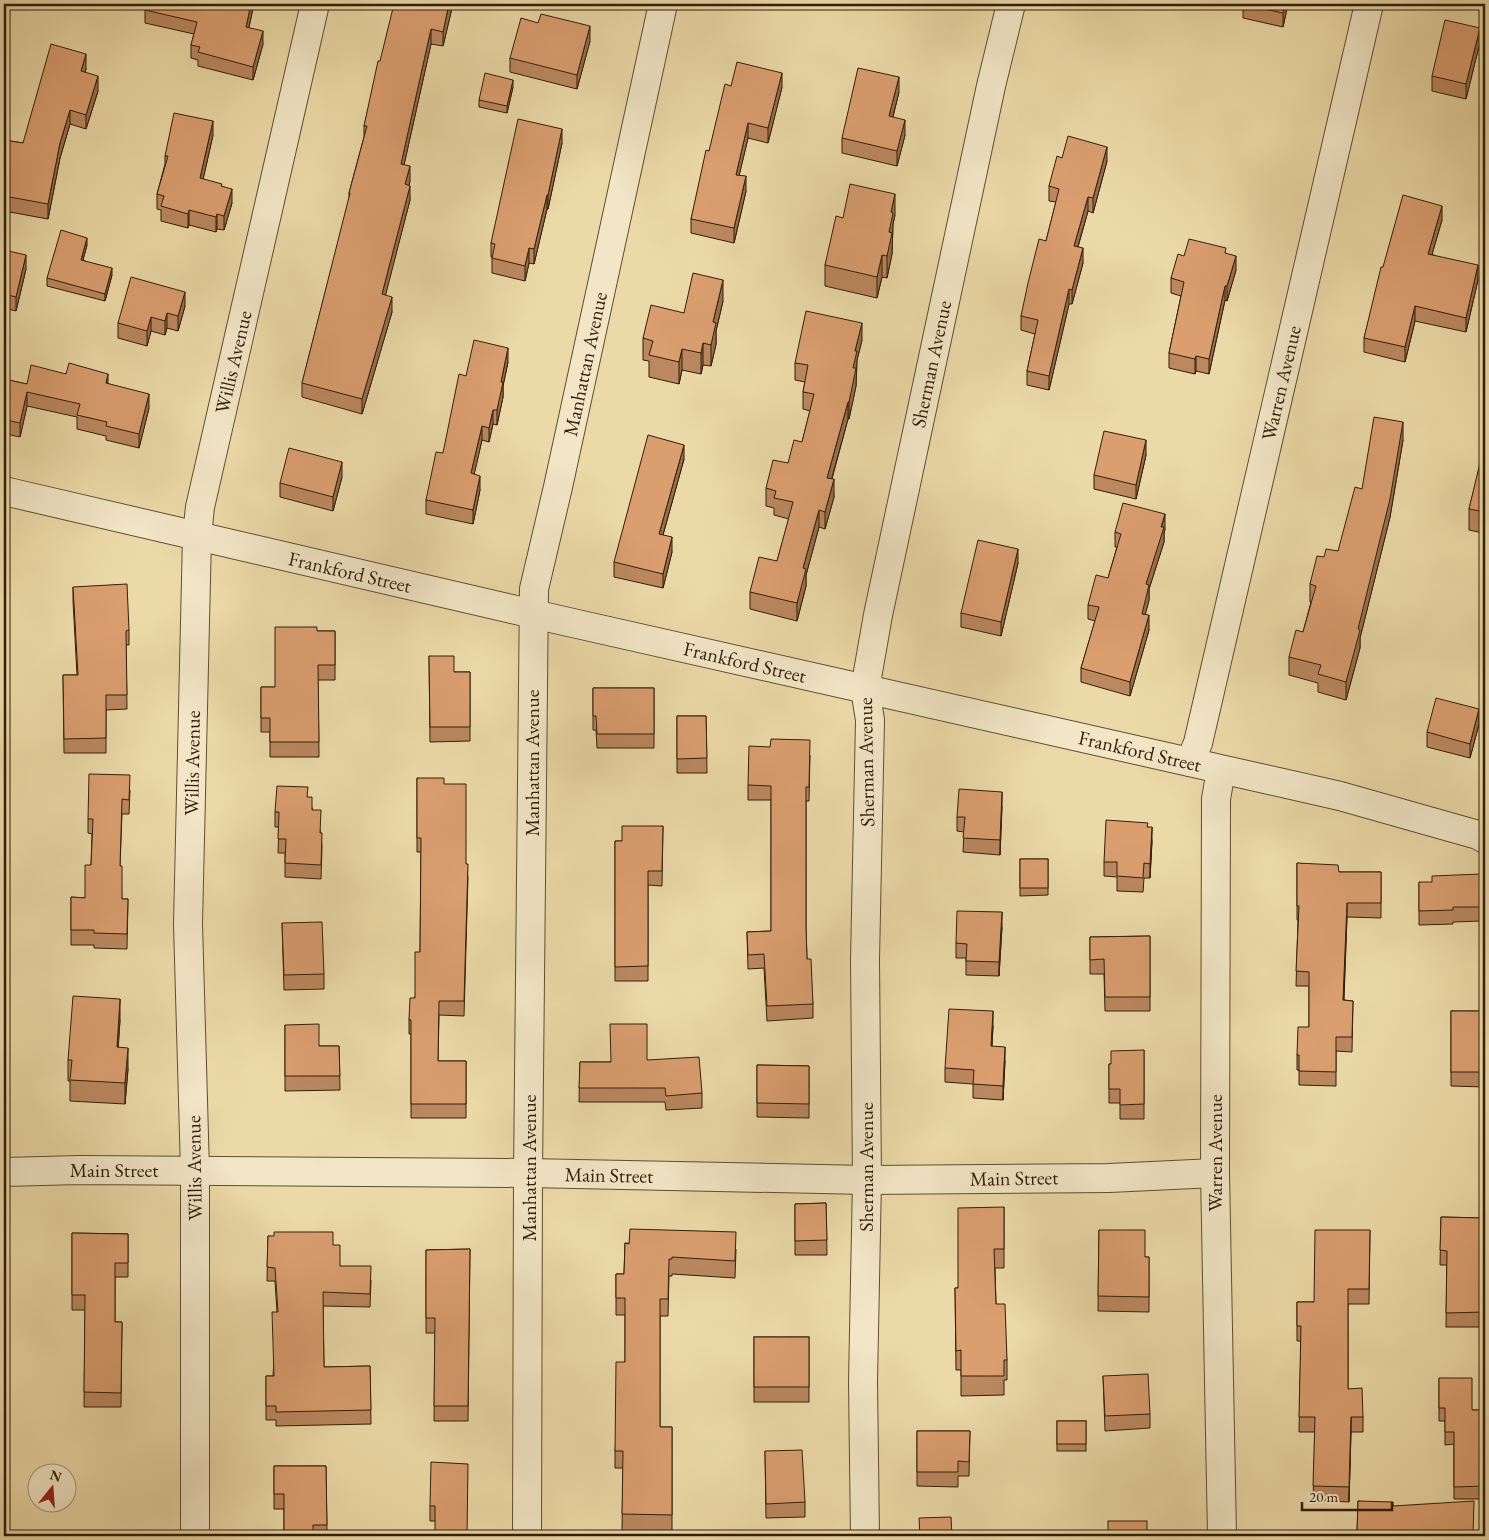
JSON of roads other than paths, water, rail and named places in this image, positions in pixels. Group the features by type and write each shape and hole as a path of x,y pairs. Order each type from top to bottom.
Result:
{"street":[{"name":"Willis Avenue","path":"195,1536 195,1171 188,924 197,536 203,497 315,4"},
{"name":"Manhattan Avenue","path":"527,1536 528,1173 534,589 558,487 662,4"},
{"name":"Sherman Avenue","path":"865,1536 863,1382 867,1180 865,960 870,720 865,689 880,605 989,95 1011,4"},
{"name":"Warren Avenue","path":"1190,762 1198,743 1369,4"},
{"name":"Frankford Street","path":"4,491 533,614 1340,796 1478,835 1485,839"},
{"name":"Warren Avenue","path":"1221,770 1216,799 1214,1172 1222,1536"},
{"name":"Main Street","path":"4,1172 80,1170 528,1173 867,1180 1109,1178 1214,1172"}]}
